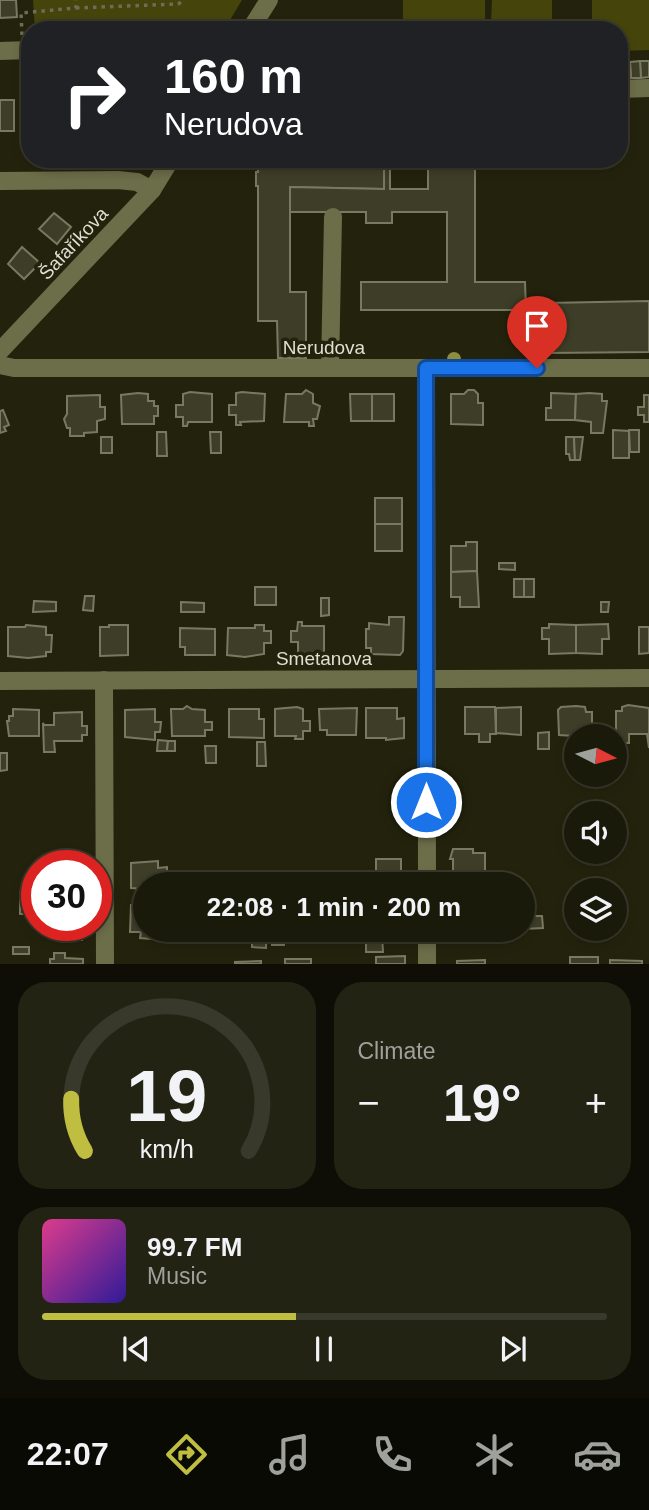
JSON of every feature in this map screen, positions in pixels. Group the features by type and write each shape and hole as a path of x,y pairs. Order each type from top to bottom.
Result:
{"street":[{"path":"256,21 269,0"},
{"path":"0,51 21,50"},
{"path":"628,89 649,88"},
{"name":"Šafaříkova","path":"0,351 152,190 166,168"},
{"path":"0,181 118,180 137,182 152,190"},
{"path":"330,368 333,217"},
{"name":"Nerudova","path":"0,365 14,368 649,368"},
{"path":"426,368 427,872"},
{"name":"Smetanova","path":"0,681 649,678"},
{"path":"104,680 105,964"},
{"path":"427,942 427,964"}],"path":[{"path":"76,0 76,8"},
{"path":"22,21 21,13 178,4 185,0"}],"shaded area":[{"path":"33,0 242,0 229,21 34,21"},
{"path":"403,0 485,0 485,21 403,21"},
{"path":"492,0 552,0 552,21 491,21"},
{"path":"592,0 649,0 649,50 628,51 628,21 592,21"}],"building":[{"path":"0,0 16,0 17,17 0,18"},
{"path":"640,61 649,61 649,77 641,78"},
{"path":"640,61 641,78 631,78 630,62"},
{"path":"628,62 630,62 631,78 628,78"},
{"path":"0,100 14,100 14,131 0,131"},
{"path":"258,168 384,168 384,189 290,187 290,292 306,292 306,358 278,358 277,321 258,321"},
{"path":"384,168 390,168 390,189 428,189 428,168 475,168 475,282 525,282 526,310 361,310 361,282 447,282 447,212 392,212 392,223 366,223 366,212 290,212 290,187 384,189"},
{"path":"54,213 71,227 57,244 39,229"},
{"path":"22,247 40,263 24,279 8,264"},
{"path":"649,301 649,352 548,353 547,303"},
{"path":"306,390 313,394 313,403 320,406 317,419 313,419 314,426 309,426 309,422 284,422 286,394 302,394"},
{"path":"468,390 474,390 478,394 478,403 483,403 483,425 451,424 451,394 464,394"},
{"path":"236,393 265,394 264,421 240,422 241,425 236,425 236,415 229,415 229,405 236,405"},
{"path":"551,393 576,394 575,420 546,420 546,408 551,408"},
{"path":"148,394 148,401 154,401 154,406 158,406 158,416 154,416 154,424 122,424 121,395"},
{"path":"183,394 212,394 212,422 188,422 187,426 183,426 183,417 176,417 176,405 183,405"},
{"path":"350,394 372,394 372,421 351,421"},
{"path":"372,394 394,394 394,421 372,421"},
{"path":"576,394 602,394 602,401 607,401 603,433 591,433 591,422 575,420"},
{"path":"100,395 100,407 105,407 105,419 97,421 97,432 70,436 70,428 67,428 64,419 67,414 67,396"},
{"path":"644,395 649,395 649,422 644,422 644,415 638,415 638,407 644,407"},
{"path":"3,410 9,425 4,427 6,431 0,433 0,411"},
{"path":"613,430 629,431 629,458 613,458"},
{"path":"629,430 639,430 639,452 630,452"},
{"path":"157,432 166,432 167,456 157,456"},
{"path":"210,432 221,432 221,453 211,453"},
{"path":"101,437 112,437 112,453 101,453"},
{"path":"566,437 574,437 575,460 570,460 569,454 566,454"},
{"path":"574,437 583,437 580,460 575,460"},
{"path":"375,498 402,498 402,524 375,524"},
{"path":"375,524 402,524 402,551 375,551"},
{"path":"466,542 477,542 477,571 451,572 451,546 466,546"},
{"path":"499,563 515,563 515,570 499,569"},
{"path":"477,571 479,607 460,607 460,597 451,597 451,572"},
{"path":"514,579 524,579 524,597 514,597"},
{"path":"524,579 534,579 534,597 524,597"},
{"path":"255,587 276,587 276,605 255,605"},
{"path":"85,596 94,596 93,611 83,610"},
{"path":"321,598 329,598 329,615 321,616"},
{"path":"34,601 56,602 56,611 33,612"},
{"path":"181,602 204,603 204,612 181,612"},
{"path":"601,602 609,602 608,612 601,612"},
{"path":"389,617 404,617 403,651 400,655 371,654 371,648 366,648 366,629 369,629 369,623 389,625"},
{"path":"298,622 302,622 302,626 324,626 324,655 298,655 298,642 291,642 291,631 297,631"},
{"path":"549,624 576,625 576,653 549,654 549,639 542,639 542,628 549,628"},
{"path":"608,624 609,639 602,639 602,654 576,653 576,625"},
{"path":"128,625 128,655 100,656 100,627"},
{"path":"255,625 264,625 264,631 271,631 271,643 264,643 264,654 245,657 227,655 228,628 255,628"},
{"path":"8,627 46,627 46,635 52,635 51,652 46,652 46,656 8,656"},
{"path":"639,627 649,627 649,653 639,654"},
{"path":"180,628 215,629 215,655 185,655 185,647 180,647"},
{"path":"628,705 649,708 649,748 647,734 629,734 627,743 627,724 616,724 616,711 622,711 622,707"},
{"path":"187,706 205,710 205,722 212,722 212,730 205,730 205,736 172,736 171,709 183,709"},
{"path":"465,707 495,707 496,734 490,734 490,742 479,742 479,734 465,734"},
{"path":"521,707 521,735 496,733 496,708"},
{"path":"561,707 585,707 586,712 592,712 592,724 564,724 564,735 559,735 558,710"},
{"path":"357,708 356,735 327,735 327,730 320,730 319,709"},
{"path":"366,708 397,708 397,719 404,718 404,738 366,738"},
{"path":"13,709 39,710 39,736 9,736 7,721 9,716 13,716"},
{"path":"155,709 155,722 161,722 160,732 155,732 155,740 125,737 125,710"},
{"path":"229,709 259,709 259,719 264,719 264,738 229,737"},
{"path":"275,709 303,709 303,721 310,721 310,731 303,731 303,739 295,739 296,736 275,736"},
{"path":"82,712 82,726 87,726 87,735 82,735 82,741 54,741 55,752 44,752 43,723 54,725 54,713"},
{"path":"549,732 549,749 538,749 538,733"},
{"path":"158,740 168,741 167,751 157,751"},
{"path":"168,741 175,741 175,751 167,751"},
{"path":"257,742 265,742 266,766 257,766"},
{"path":"205,746 216,746 216,763 206,763"},
{"path":"0,753 7,753 7,770 0,771"},
{"path":"453,849 473,849 473,853 485,853 485,872 453,872 453,859 450,859"},
{"path":"376,859 401,859 401,872 376,872"},
{"path":"158,861 158,868 167,867 167,872 133,872 131,888 131,863"},
{"path":"131,905 133,905 133,932 130,932"},
{"path":"535,916 542,916 543,928 535,928"},
{"path":"252,942 266,942 266,948 252,947"},
{"path":"272,942 284,942 284,945 272,945"},
{"path":"366,942 382,942 383,952 366,952"},
{"path":"13,947 29,947 29,954 13,954"},
{"path":"54,953 65,953 65,958 83,959 83,964 50,964"},
{"path":"405,956 405,964 376,964 376,957"},
{"path":"570,957 598,957 598,964 570,964"},
{"path":"285,959 311,959 311,964 285,964"},
{"path":"485,960 485,964 457,964 457,961"},
{"path":"610,960 642,961 642,964 610,964"},
{"path":"261,961 261,964 235,964 235,962"}],"route":[{"path":"426,802 426,368 537,368"}]}
